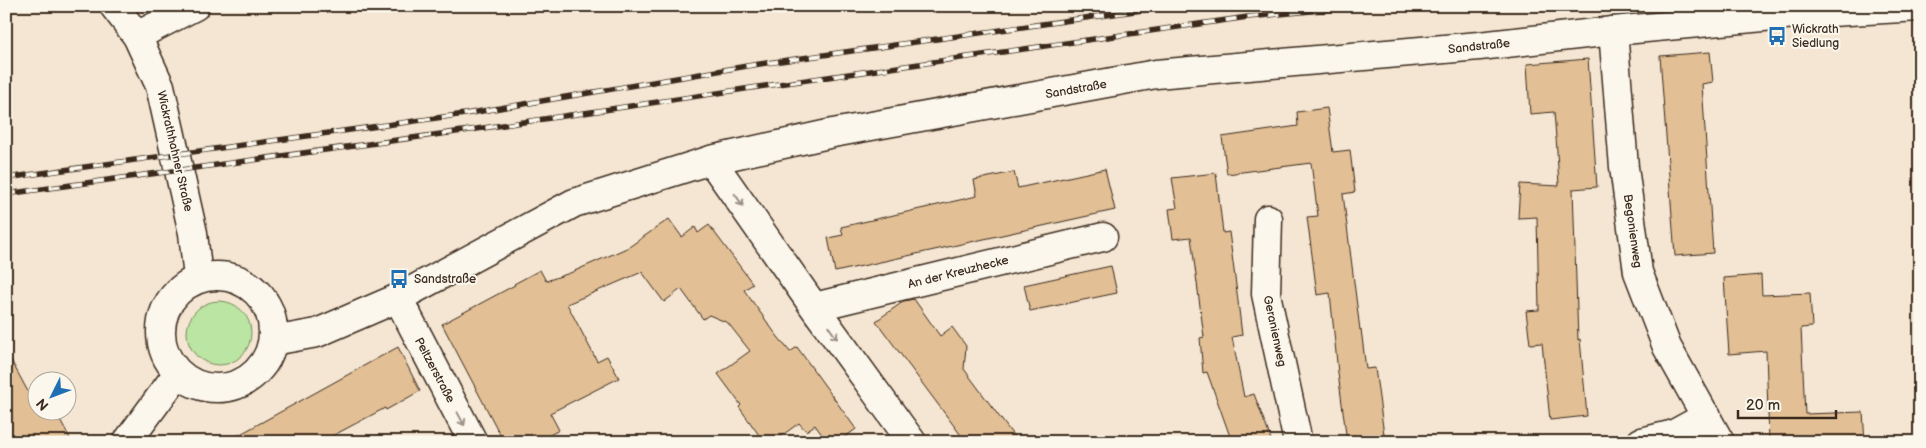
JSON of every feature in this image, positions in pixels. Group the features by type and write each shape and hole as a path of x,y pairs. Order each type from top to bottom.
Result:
{"main road":[{"name":"Wickrathhahner Straße","path":"114,6 136,36 160,86 193,233 198,278"},
{"path":"136,36 195,6"},
{"name":"Sandstraße","path":"273,341 317,333 398,298 574,203 711,160 833,133 1156,74 1479,46 1795,14 1920,7"},
{"name":"Begonienweg","path":"1613,31 1624,166 1638,272 1667,348 1720,442"},
{"path":"711,160 912,442"},
{"name":"Geranienweg","path":"1268,219 1266,294 1298,442"},
{"name":"An der Kreuzhecke","path":"814,307 1103,237"},
{"path":"227,276 254,288 271,312 273,341 267,360 254,376 235,386 215,388 195,384 178,373 165,354 161,331 166,309 179,290 198,278 227,276"},
{"name":"Peltzerstraße","path":"398,298 473,442"},
{"path":"128,442 178,373"},
{"path":"1642,442 1674,434 1707,416"}],"green space":[{"path":"213,301 225,301 242,310 249,321 251,333 249,345 242,356 225,365 213,365 201,360 192,351 187,339 187,327 192,315 201,306"}],"building":[{"path":"1710,52 1713,82 1702,84 1713,253 1675,256 1660,56"},
{"path":"1588,59 1597,187 1573,189 1578,340 1580,339 1587,416 1550,420 1542,343 1530,344 1526,311 1539,310 1537,217 1518,218 1520,184 1559,186 1557,151 1554,112 1530,114 1527,64"},
{"path":"1327,108 1333,152 1350,150 1355,192 1343,194 1366,369 1375,368 1385,442 1347,442 1330,293 1317,295 1307,217 1318,216 1311,163 1227,174 1222,137 1298,126 1297,112"},
{"path":"1105,169 1115,210 835,272 828,238 843,235 841,227 977,196 974,180 1014,172 1018,188"},
{"path":"1216,173 1223,233 1229,232 1237,293 1242,335 1232,337 1244,397 1254,394 1272,442 1232,442 1207,372 1203,373 1200,338 1204,337 1191,237 1173,239 1169,209 1177,208 1172,178"},
{"path":"669,219 682,237 695,227 698,233 709,225 753,284 744,290 790,352 797,347 856,429 838,442 827,442 815,425 806,431 799,423 773,442 764,442 739,407 741,405 718,374 750,351 728,323 709,315 703,319 681,289 664,302 642,272 567,304 597,361 607,356 619,378 550,413 559,430 537,442 504,442 442,324 540,270 546,281 570,273 629,247"},
{"path":"1111,266 1117,293 1030,311 1024,285"},
{"path":"1761,275 1762,295 1810,293 1812,327 1801,328 1805,414 1863,412 1865,442 1769,442 1766,351 1729,354 1724,278"},
{"path":"914,299 940,336 952,327 966,346 964,369 1018,442 966,442 876,321 904,301"},
{"path":"398,347 420,391 386,410 385,408 321,442 226,442"},
{"path":"6,351 28,392 28,420 60,420 72,442 6,442"}],"railway":[{"path":"6,178 465,114 753,65 1170,6"},
{"path":"6,194 470,130 1248,17 1363,6"}],"place":[{"name":"Wickrath Siedlung","path":"1777,36"},
{"name":"Sandstraße","path":"399,279"}]}
